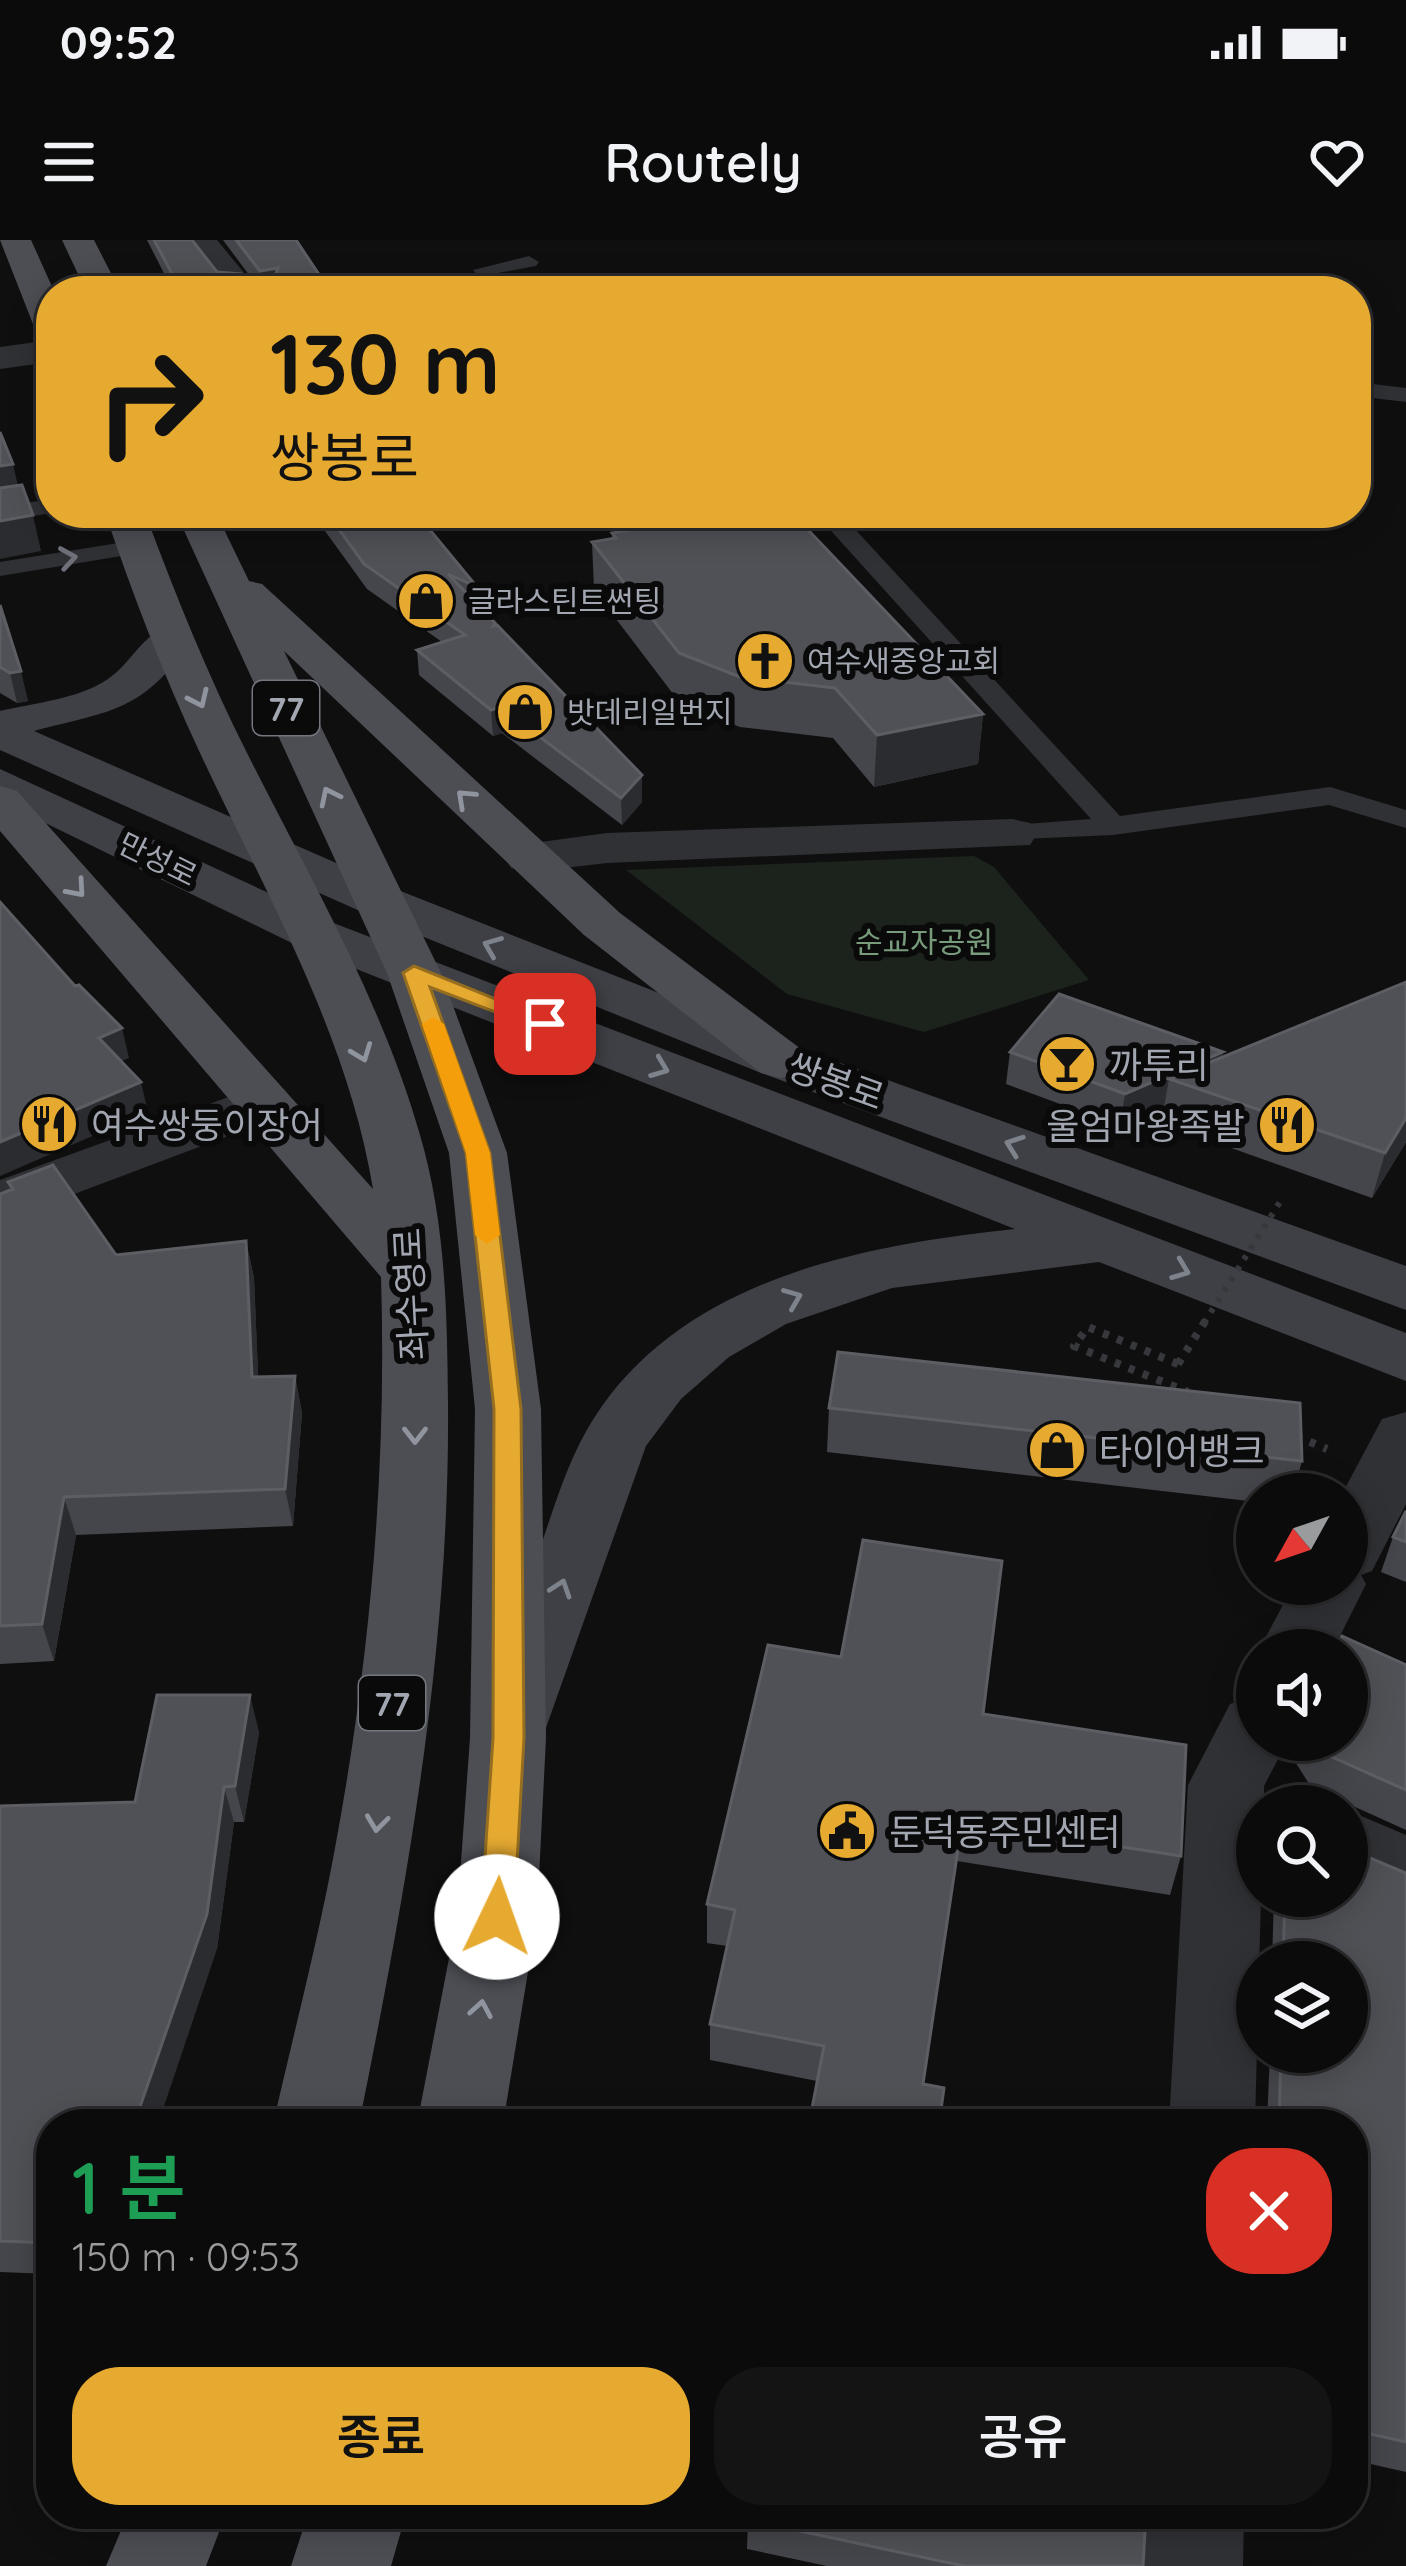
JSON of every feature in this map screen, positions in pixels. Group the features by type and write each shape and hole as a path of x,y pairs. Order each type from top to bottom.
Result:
{"main road":[{"path":"14,240 36,290"},
{"path":"78,240 96,276"},
{"name":"77","path":"202,528 414,973 478,1153 508,1409 508,1738 497,1917 463,2109"},
{"name":"좌수영로","path":"131,530 171,639 316,935 398,1160 415,1276 416,1460 402,1625 374,1848 319,2109"},
{"path":"218,567 602,924 781,1061"},
{"path":"0,801 415,1276"},
{"path":"156,2566 171,2529"},
{"path":"341,2566 352,2529"}],"street":[{"path":"200,240 230,276"},
{"path":"0,358 36,353"},
{"path":"0,729 110,697 129,686 171,639"},
{"name":"만성로","path":"0,729 273,855"},
{"name":"만성로","path":"0,783 316,935"},
{"path":"529,857 608,848 1012,834"},
{"name":"쌍봉로","path":"273,855 781,1061 1400,1287"},
{"name":"쌍봉로","path":"316,935 1386,1350"},
{"path":"0,1202 264,1102"},
{"path":"508,1738 618,1435 649,1389 695,1350 751,1315 817,1288 889,1268 1010,1247 1114,1245"},
{"path":"1386,1350 1400,1287"},
{"path":"1368,1511 1397,1455"},
{"path":"1214,2109 1250,1772"},
{"path":"1368,1854 1406,1873"},
{"path":"1193,2566 1194,2529"}],"lane":[{"path":"488,276 483,270 529,262"},
{"path":"1371,391 1406,395"},
{"path":"0,514 36,508"},
{"path":"841,528 1112,826"},
{"path":"0,569 131,530"},
{"path":"1012,834 1112,826 1330,796 1406,819"}],"path":[{"path":"1199,1397 1074,1346 1088,1327 1178,1364 1283,1197"},
{"path":"1283,1431 1397,1455"}],"green space":[{"name":"순교자공원","path":"974,856 994,867 1089,980 924,1032 787,994 626,870"}],"building":[{"path":"154,240 192,240 217,272 242,274 228,276 173,276"},
{"path":"236,240 296,240 320,276 275,276 278,268 260,271"},
{"path":"0,432 13,464 0,466"},
{"path":"22,485 33,515 0,521 0,488"},
{"path":"338,528 428,528 477,587 448,574 493,626 642,775 621,798 500,707 491,710 417,650 465,635 364,564"},
{"path":"640,528 806,528 983,714 877,735 835,688 740,677 679,653 592,542 616,538 612,533"},
{"path":"0,605 21,671 10,673 0,667"},
{"path":"0,902 75,986 122,1028 99,1038 141,1082 0,1142"},
{"path":"1406,982 1406,1118 1385,1153 1169,1079"},
{"path":"1059,994 1223,1052 1125,1094 1010,1052"},
{"path":"53,1165 116,1255 246,1241 252,1377 295,1376 285,1489 64,1497 42,1624 0,1626 0,1194 13,1189 8,1182"},
{"path":"838,1352 1300,1403 1302,1461 829,1408"},
{"path":"1406,1511 1406,1542 1393,1537"},
{"path":"863,1540 1002,1561 983,1714 1186,1745 1181,1856 962,1822 923,2084 944,2088 941,2109 812,2109 824,2046 710,2024 735,1910 707,1904 768,1645 841,1657"},
{"path":"1368,1648 1406,1665 1406,1790 1341,1761 1368,1761"},
{"path":"157,1695 250,1695 235,1786 224,1787 207,1914 139,2109 36,2109 36,2242 0,2241 0,1806 135,1802"},
{"path":"1368,1857 1406,1873 1406,2442 1368,2433 1368,2109 1279,2109 1280,2073 1368,2073 1368,1941 1284,1941 1284,1917 1368,1917"},
{"path":"790,2529 1145,2529 1143,2566 964,2566"}],"slow traffic":[{"path":"433,1024 478,1153 487,1235"}],"place":[{"name":"글라스틴트썬팅","path":"426,601"},
{"name":"여수새중앙교회","path":"765,661"},
{"name":"밧데리일번지","path":"525,712"},
{"name":"까투리","path":"1067,1064"},
{"name":"여수쌍둥이장어","path":"49,1124"},
{"name":"울엄마왕족발","path":"1287,1125"},
{"name":"타이어뱅크","path":"1057,1450"},
{"name":"둔덕동주민센터","path":"847,1831"}],"route":[{"path":"497,1917 508,1738 508,1409 478,1153 414,973 545,1024"}]}
